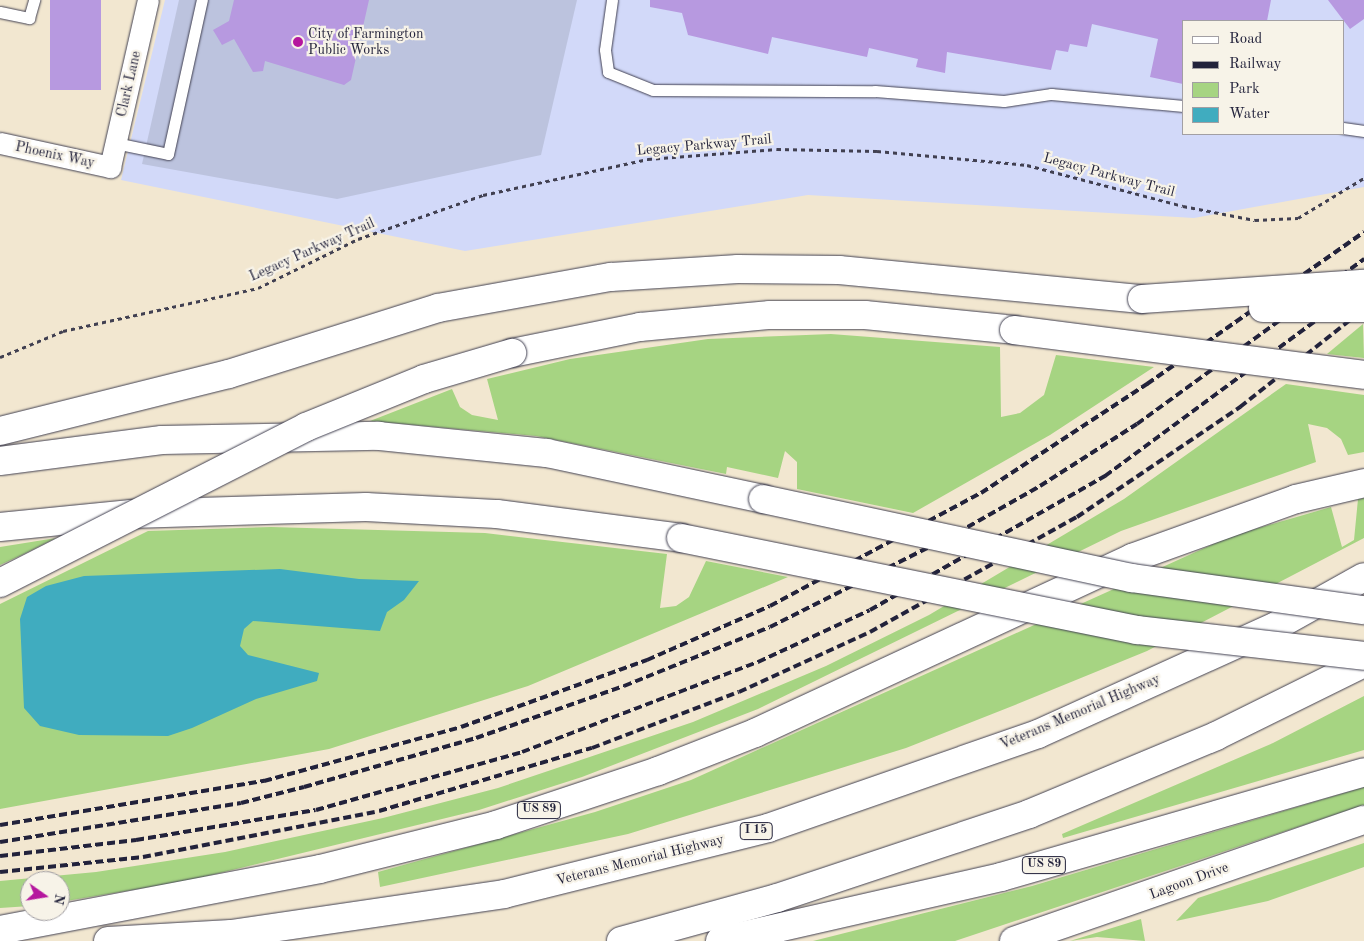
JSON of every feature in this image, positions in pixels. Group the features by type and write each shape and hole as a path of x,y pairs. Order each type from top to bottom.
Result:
{"main road":[{"path":"0,430 229,374 438,308 611,277 738,269 839,270 1142,299 1291,309 1364,308"},
{"path":"1142,299 1364,284"},
{"path":"0,583 315,423 424,379 512,353 640,327 770,315 866,315 1014,330 1364,375"},
{"path":"0,461 162,440 371,436 546,453 1132,578 1364,610"},
{"name":"US 89","path":"0,930 320,869 496,825 640,777 755,733 1132,558 1296,499 1364,483"},
{"path":"0,527 131,514 366,507 497,514 681,538 1137,630 1364,656"},
{"name":"Veterans Memorial Highway","path":"108,941 231,934 504,894 768,828 1038,734 1278,625 1364,577"},
{"path":"621,941 777,898 1029,814 1216,736 1364,663"},
{"name":"US 89","path":"720,941 1001,877 1364,772"},
{"name":"Lagoon Drive","path":"1014,941 1364,820"}],"street":[{"name":"Clark Lane","path":"110,167 148,0"},
{"name":"Phoenix Way","path":"0,143 110,167"}],"lane":[{"path":"0,12 29,18 34,0"},
{"path":"115,143 168,154 202,0"},
{"path":"612,0 605,50 608,72 653,90 875,91 1004,101 1051,94 1182,106"},
{"path":"1344,128 1364,131"}],"path":[{"name":"Legacy Parkway Trail","path":"0,357 63,331 258,288 358,239 483,195 648,159 777,148 877,151 1018,164 1255,220 1298,218 1364,178"}],"shaded area":[{"path":"165,0 1364,0 1364,187 1194,218 808,195 465,251 121,180"},
{"path":"179,0 577,0 541,155 337,199 142,164"}],"green space":[{"path":"1363,324 1364,358 1327,354"},
{"path":"831,334 1000,347 1001,417 1020,413 1044,395 1056,355 1154,367 1050,435 913,513 797,489 797,462 785,451 778,478 727,467 726,474 536,436 370,421 452,389 460,407 472,415 498,420 487,379 570,359 708,339"},
{"path":"1286,384 1364,395 1364,452 1348,455 1341,439 1327,428 1308,424 1316,462 1121,531 758,709 582,777 479,810 187,881 70,900 70,874 225,852 383,818 498,788 693,722 826,666 929,615 1124,499"},
{"path":"1364,498 1364,538 1147,651 1015,705 906,748 628,834 380,887 378,872 595,812 691,780 1231,536 1331,507 1342,547 1354,540 1358,499"},
{"path":"271,527 485,533 667,554 660,608 676,606 689,597 706,561 788,577 528,686 329,749 0,809 0,604 148,531"},
{"path":"56,538 22,555 0,565 0,547"},
{"path":"1364,696 1364,750 1063,838 1062,834 1273,743"},
{"path":"1364,787 1364,805 955,941 813,941 1032,886"},
{"path":"1364,843 1364,867 1268,901 1176,921 1198,898"},
{"path":"20,879 20,907 0,908 0,881"},
{"path":"1141,919 1145,941 1097,937 1070,941"}],"water":[{"path":"280,569 359,579 419,581 404,600 387,612 380,631 253,621 244,629 240,646 248,655 319,673 317,681 256,699 192,728 168,736 79,735 40,726 24,708 20,619 27,597 46,586 84,576"}],"building":[{"path":"50,0 101,0 101,90 50,90"},
{"name":"City of Farmington Public Works","path":"234,0 369,0 351,80 344,85 265,61 263,71 253,72 234,39 222,45 213,30 229,21"},
{"path":"650,0 1271,0 1267,20 1182,20 1182,84 1150,77 1158,39 1092,24 1087,47 1070,44 1068,52 1056,50 1051,70 947,52 945,73 916,67 918,59 869,48 867,57 772,37 768,54 688,35 682,13 650,7"},
{"path":"1328,0 1364,0 1364,19 1350,29"}],"railway":[{"path":"0,825 264,781 461,727 647,660 770,606 981,493 1147,384 1364,232"},
{"path":"0,842 241,803 304,787 476,738 624,686 770,627 957,533 1040,486 1137,424 1364,259"},
{"path":"0,856 136,840 316,810 522,752 758,662 870,610 1105,476 1364,285"},
{"path":"0,872 143,857 379,811 592,748 739,692 870,632 1077,517 1240,407 1364,309"}],"place":[{"name":"City of Farmington Public Works","path":"298,42"}]}
